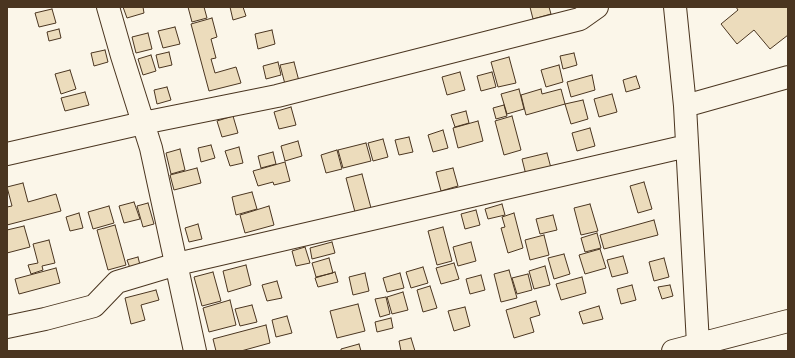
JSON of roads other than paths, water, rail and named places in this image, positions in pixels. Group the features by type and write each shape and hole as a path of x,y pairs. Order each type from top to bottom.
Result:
{"street":[{"path":"108,7 151,148 196,351"},
{"path":"7,154 143,123 278,96 580,19 597,7"},
{"path":"675,7 686,106 698,344"},
{"path":"686,106 788,77"},
{"path":"7,327 94,306 117,282 177,264 687,146"},
{"path":"674,351 788,321"}]}
